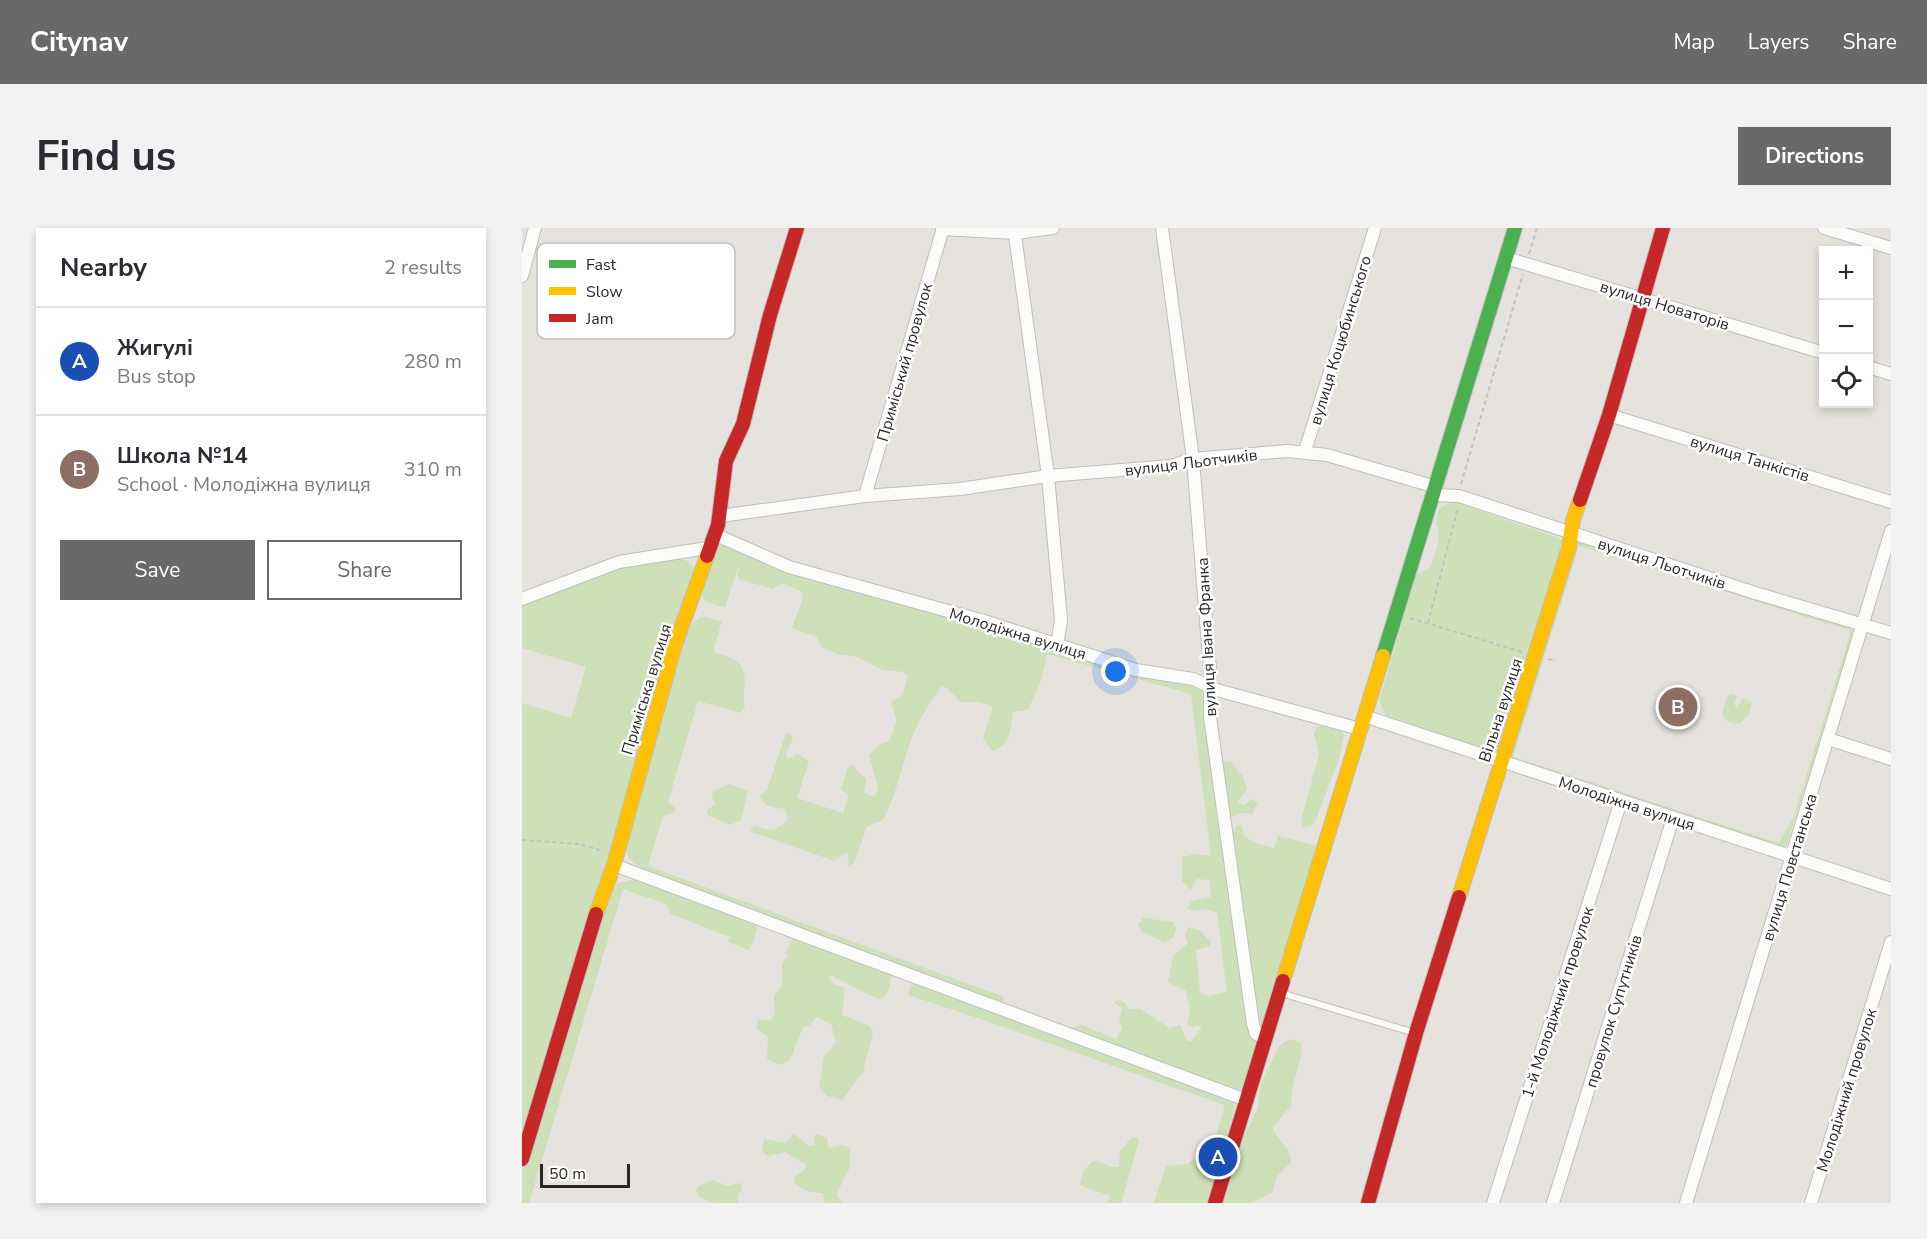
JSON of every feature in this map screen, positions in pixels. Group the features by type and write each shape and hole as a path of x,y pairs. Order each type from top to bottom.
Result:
{"street":[{"path":"522,276 536,228"},
{"name":"Приміська вулиця","path":"522,1159 599,904 616,860 653,720 707,548 720,516 720,495 726,461 742,424 770,315 797,228"},
{"path":"943,228 1014,231 1053,228"},
{"name":"Приміський провулок","path":"865,496 943,228"},
{"name":"вулиця Івана Франка","path":"1162,228 1193,459 1210,687 1210,717 1253,1024 1256,1034 1266,1038"},
{"name":"вулиця Коцюбинського","path":"1305,451 1375,228"},
{"name":"Вільна вулиця","path":"1368,1203 1416,1033 1572,535 1573,520 1609,415 1663,228"},
{"path":"1824,228 1891,248"},
{"path":"1215,1203 1435,491 1513,229"},
{"path":"1014,231 1048,476 1061,620 1057,646"},
{"name":"вулиця Новаторів","path":"1506,258 1819,351"},
{"path":"1873,368 1891,374"},
{"name":"вулиця Танкістів","path":"1609,415 1891,502"},
{"name":"вулиця Льотчиків","path":"720,516 865,496 968,488 1048,476 1171,466 1193,459 1305,451 1435,491 1460,496 1572,535 1891,633"},
{"name":"вулиця Повстанська","path":"1686,1203 1891,531"},
{"name":"Молодіжна вулиця","path":"714,534 789,567 984,621 1136,670 1193,679 1210,687 1362,723 1501,761 1891,889"},
{"path":"522,599 619,562 707,548"},
{"path":"1827,739 1891,759"},
{"name":"1-й Молодіжний провулок","path":"1493,1203 1621,801"},
{"name":"провулок Супутників","path":"1553,1203 1673,818"},
{"path":"616,860 1246,1100"},
{"name":"Молодіжний провулок","path":"1811,1203 1891,942"}],"lane":[{"path":"1279,992 1416,1033"}],"path":[{"path":"1428,624 1457,520 1462,473 1537,228"},
{"path":"1396,613 1556,661"},
{"path":"522,840 580,844 616,860"}],"green space":[{"path":"1455,502 1564,540 1496,753 1386,715 1379,701 1416,576 1429,568 1432,562 1439,535 1437,514 1442,506"},
{"path":"721,542 1160,677 1205,688 1258,1041 1244,1086 1238,1090 1231,1089 1070,1028 1082,1025 1116,1039 1122,1029 1119,1019 1122,1009 1114,1002 1118,1000 1124,1002 1129,1009 1141,1009 1169,1028 1180,1025 1187,1041 1192,1041 1202,1026 1192,1027 1187,1024 1190,1009 1186,991 1168,982 1173,956 1188,943 1185,935 1189,927 1199,930 1211,942 1210,946 1196,950 1200,992 1208,996 1227,992 1217,913 1207,909 1190,911 1187,908 1192,901 1211,897 1210,880 1196,879 1191,890 1182,881 1182,857 1196,854 1211,856 1191,694 1047,654 1042,678 1028,710 1013,712 1007,741 999,749 992,751 983,738 993,706 979,702 961,702 947,688 941,686 913,735 883,820 867,826 855,861 849,867 848,852 834,861 752,832 750,829 755,825 764,829 778,828 788,818 785,809 766,804 760,795 767,790 786,733 790,733 793,739 786,753 788,759 798,754 809,761 797,798 843,813 849,795 841,789 848,768 852,765 866,779 864,792 870,796 876,795 878,787 869,755 879,745 889,741 897,721 891,702 903,695 908,676 904,672 883,670 857,657 837,654 821,647 817,637 792,628 803,598 801,591 783,583 772,589 739,579 737,575 740,568 738,567 725,608 705,601 700,592 713,548"},
{"path":"1577,542 1855,629 1787,845 1783,848 1509,759","holes":["1579,546 1851,631 1793,818 1779,843 1513,757"]},
{"path":"681,557 695,567 522,1148 522,703 571,718 586,667 522,648 522,599 602,564"},
{"path":"699,618 722,621 713,651 734,659 741,666 745,677 745,707 740,713 698,701 668,802 675,808 675,812 663,816 648,866 1004,997 1002,1003 654,874 636,865 628,857 625,849 631,808 688,628"},
{"path":"1730,694 1737,696 1734,704 1737,708 1743,698 1752,702 1749,714 1740,724 1728,721 1723,715 1724,705"},
{"path":"1327,725 1340,730 1344,735 1339,759 1315,822 1312,826 1303,828 1301,821 1319,754 1314,734 1317,727"},
{"path":"1224,761 1231,762 1243,777 1247,789 1238,801 1239,804 1245,805 1251,799 1258,802 1253,814 1241,813 1232,817 1228,814 1221,765"},
{"path":"730,784 748,791 741,820 730,825 707,815 707,810 715,804 712,797 713,791"},
{"path":"1240,825 1245,837 1258,844 1274,848 1278,836 1319,846 1264,1028 1258,1028 1232,834 1236,826"},
{"path":"637,879 755,923 757,931 749,950 728,942 730,937 671,914 666,904 623,889 529,1203 522,1203 522,1169 612,891 618,883"},
{"path":"1143,918 1173,922 1176,929 1173,938 1163,942 1142,931 1138,925"},
{"path":"796,938 892,974 889,989 882,1000 832,976 829,978 834,984 845,988 842,1015 870,1026 873,1032 863,1072 842,1100 827,1096 819,1087 824,1057 836,1042 831,1024 816,1017 810,1025 803,1027 790,1060 782,1065 767,1059 768,1037 756,1029 758,1020 771,1020 775,1013 774,997 782,984 782,965 789,954 785,953 793,939"},
{"path":"916,982 1061,1038 1236,1101 1209,1203 1154,1203 1166,1166 1187,1164 1198,1155 1210,1155 1225,1105 908,995 911,986"},
{"path":"1290,1039 1300,1042 1301,1049 1292,1088 1292,1104 1273,1128 1287,1148 1291,1162 1277,1176 1272,1193 1251,1203 1224,1203 1243,1139 1258,1108 1261,1084 1279,1046"},
{"path":"793,1133 809,1146 815,1145 814,1136 817,1134 827,1138 829,1148 842,1145 850,1148 850,1167 837,1193 837,1197 843,1203 825,1203 823,1193 804,1190 794,1182 795,1177 805,1169 805,1164 785,1152 768,1156 762,1151 764,1139 786,1143"},
{"path":"1132,1137 1137,1137 1139,1141 1121,1203 1108,1203 1109,1195 1080,1184 1083,1171 1093,1161 1119,1167 1120,1151"},
{"path":"714,1180 726,1186 741,1183 742,1189 738,1195 738,1203 714,1203 699,1197 696,1191 698,1186"}],"traffic: fast":[{"path":"1383,656 1515,228"}],"traffic: slow":[{"path":"1459,897 1569,547 1573,520 1580,500"},
{"path":"596,914 614,865 675,645 707,556"},
{"path":"1283,981 1383,656"}],"traffic: jam":[{"path":"707,556 718,525 726,461 743,424 770,315 797,228"},
{"path":"1580,500 1609,415 1663,228"},
{"path":"1368,1203 1416,1033 1459,897"},
{"path":"522,1159 596,914"},
{"path":"1215,1203 1283,981"}],"place":[{"name":"Школа №14","path":"1678,707"},
{"name":"Жигулі","path":"1218,1157"}]}
